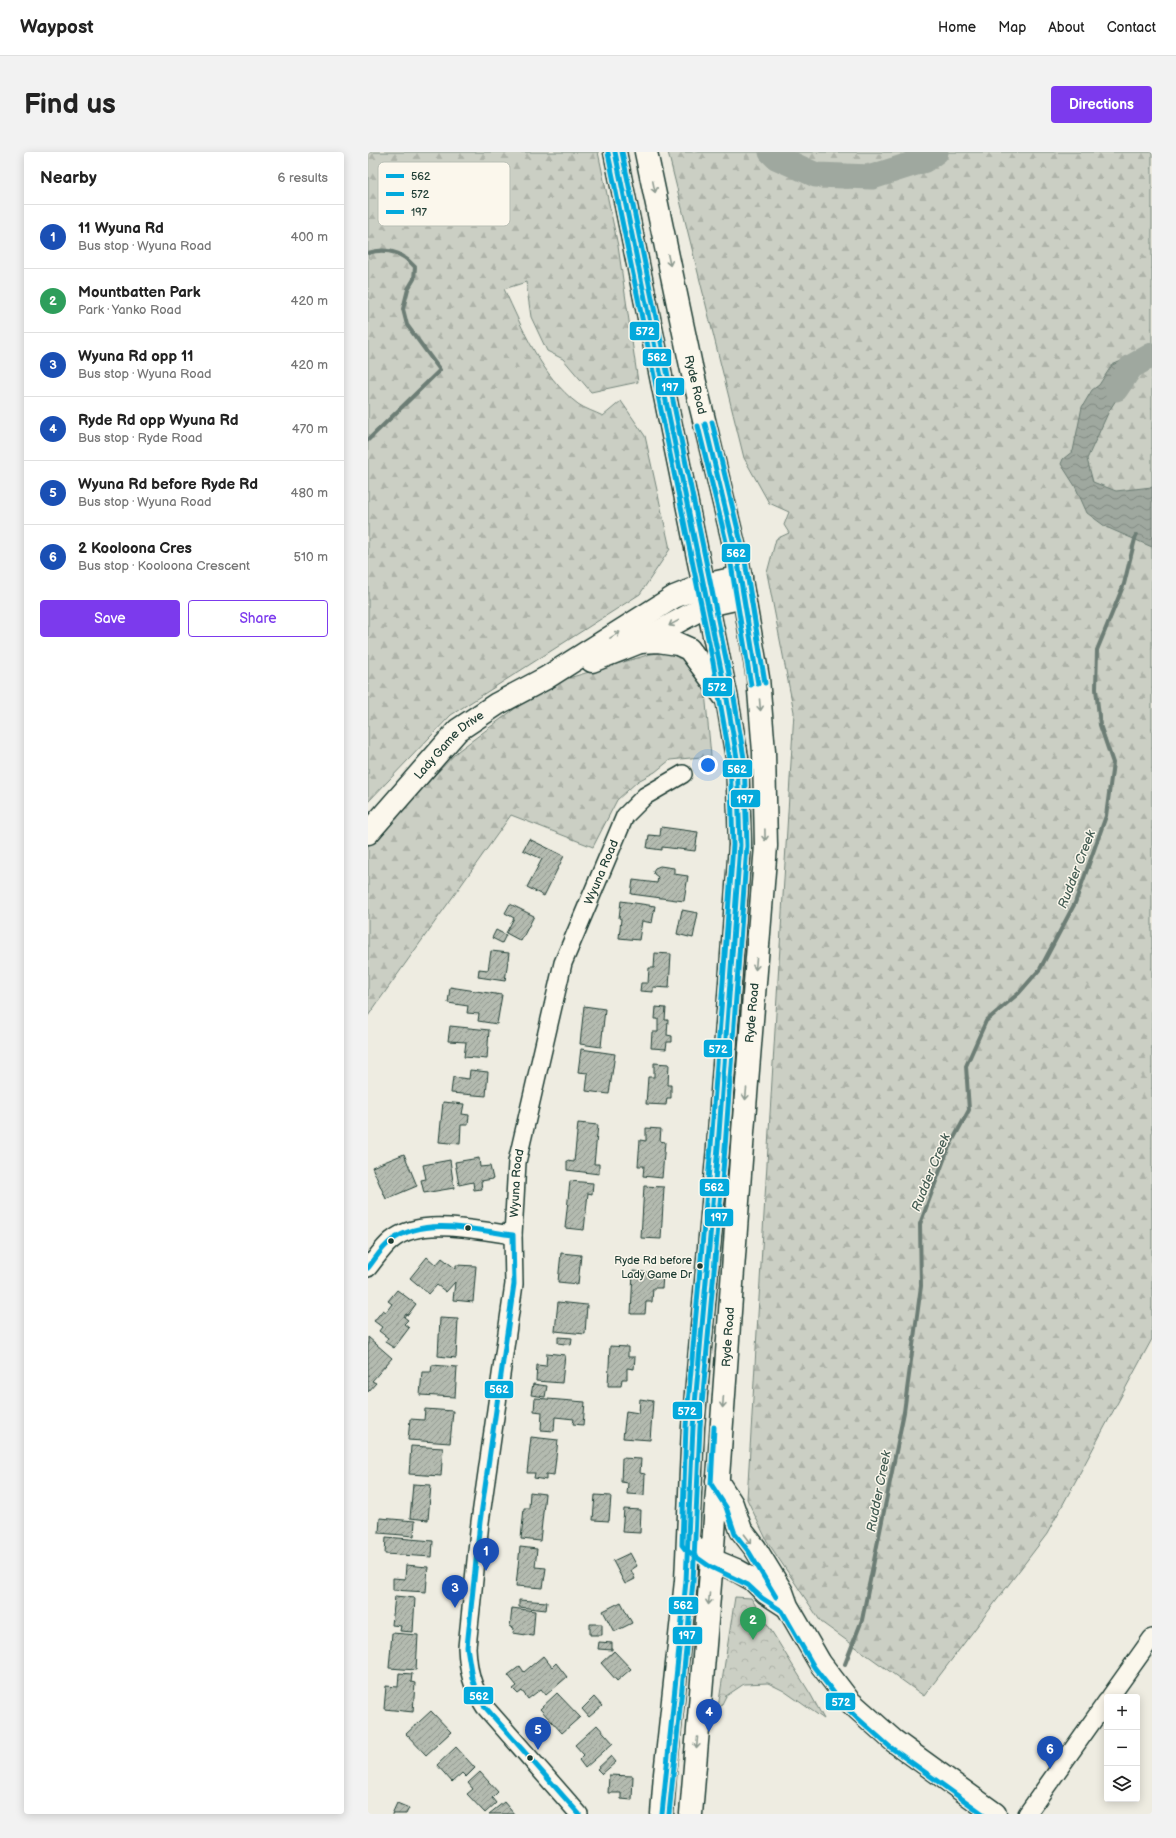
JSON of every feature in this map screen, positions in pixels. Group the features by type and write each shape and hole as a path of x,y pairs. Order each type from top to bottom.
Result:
{"main road":[{"name":"Ryde Road","path":"615,152 632,228 727,699 737,758 740,844 718,1147 693,1428 689,1544 662,1814"},
{"name":"Ryde Road","path":"646,152 691,366 743,587 758,678 764,752 766,846 717,1481 713,1554 691,1814"},
{"name":"Lady Game Drive","path":"368,832 458,730 497,704 546,678 674,597 706,595 743,587"},
{"name":"Lady Game Drive","path":"546,678 640,642 706,595"},
{"path":"640,642 658,641 678,644 689,649 727,699"},
{"path":"717,1481 732,1504 735,1518 741,1530 755,1548 782,1592 787,1606 820,1663 849,1701 894,1741 995,1814"},
{"path":"689,1544 713,1554 752,1579 766,1593 787,1606"},
{"path":"713,1554 736,1555 769,1572"}],"street":[{"name":"Wyuna Road","path":"579,1814 477,1695 471,1680 467,1647 480,1522 514,1284 513,1235 517,1162 563,963 625,816 645,796 683,774"},
{"path":"368,1268 393,1239 406,1232 421,1227 436,1226 513,1235"},
{"path":"1112,1694 1152,1638"},
{"path":"1027,1814 1104,1705"}],"green space":[{"path":"368,152 598,152 618,246 638,382 591,392 563,359 547,351 531,317 526,282 504,289 534,351 543,366 565,393 581,406 603,416 621,401 645,436 670,549 640,594 451,715 368,802"},
{"path":"668,152 1152,152 1152,1339 1047,1534 924,1696 821,1622 767,1541 747,1499 794,712 767,573 776,539 789,533 784,525 789,512 769,503 744,458"},
{"path":"666,652 690,661 705,692 711,756 670,760 655,772 638,781 617,800 593,847 511,815 368,1016 368,845 458,751 548,684 651,654"},
{"path":"735,1597 751,1598 811,1695 824,1719 784,1691 768,1683 744,1684 726,1696 717,1714"}],"water":[{"path":"1133,356 1138,359 1138,365 1109,411 1087,459 1093,482 1116,491 1152,487 1152,547 1106,527 1087,513 1075,486 1061,464 1063,459 1073,451 1082,407 1092,390 1099,385 1112,365"}],"building":[{"path":"661,827 698,832 695,851 662,847 662,850 647,848 649,835 660,836"},
{"path":"529,839 564,856 544,896 527,887 542,859 523,850"},
{"path":"660,866 674,868 674,874 688,876 684,901 631,894 633,880 657,883 658,877 653,871 655,868"},
{"path":"621,901 655,906 652,923 642,921 639,940 619,938"},
{"path":"510,904 534,916 521,941 506,933 514,918 505,913"},
{"path":"682,910 698,913 693,938 677,934"},
{"path":"496,930 506,935 502,943 492,938"},
{"path":"491,951 509,953 505,981 478,977 479,969 488,970"},
{"path":"655,953 671,954 669,988 653,987 653,992 640,991 641,983 648,983 649,968 654,968"},
{"path":"450,987 502,995 497,1024 478,1021 479,1014 467,1013 468,1006 448,1003"},
{"path":"584,1006 605,1009 601,1047 580,1044"},
{"path":"656,1007 666,1008 665,1020 668,1020 667,1035 672,1036 672,1042 667,1042 666,1049 651,1048 652,1032 658,1032 658,1019 655,1019"},
{"path":"450,1026 489,1030 487,1059 464,1057 466,1042 448,1041"},
{"path":"581,1049 615,1054 609,1094 586,1091 588,1073 578,1072"},
{"path":"654,1063 669,1064 668,1085 671,1085 671,1098 667,1098 666,1105 646,1104 648,1077 654,1077"},
{"path":"470,1070 488,1072 486,1096 451,1093 453,1077 469,1079"},
{"path":"443,1102 464,1104 462,1114 469,1115 468,1125 461,1125 460,1144 439,1142"},
{"path":"578,1123 598,1125 594,1164 599,1164 599,1174 567,1170 567,1161 574,1162"},
{"path":"646,1128 661,1129 660,1141 665,1142 662,1178 643,1176 644,1166 638,1166 640,1140 646,1141"},
{"path":"404,1154 417,1186 386,1199 372,1167"},
{"path":"479,1158 480,1167 490,1166 493,1179 481,1181 482,1189 474,1190 473,1182 459,1185 455,1162"},
{"path":"450,1160 454,1188 424,1193 421,1180 426,1179 423,1165"},
{"path":"570,1181 593,1183 592,1194 588,1193 584,1230 565,1228"},
{"path":"644,1186 664,1187 661,1239 641,1238"},
{"path":"561,1253 581,1255 578,1284 558,1282"},
{"path":"427,1257 436,1265 442,1258 456,1269 456,1265 476,1266 473,1302 453,1300 455,1282 446,1292 437,1285 429,1294 410,1278"},
{"path":"633,1271 653,1273 653,1276 663,1276 662,1288 653,1288 652,1302 646,1302 645,1314 631,1314"},
{"path":"397,1290 416,1304 408,1315 406,1314 404,1317 408,1320 404,1324 409,1328 394,1348 385,1342 388,1338 379,1331 382,1327 374,1321 383,1310 386,1312 392,1304 388,1301"},
{"path":"558,1302 587,1305 585,1334 555,1331"},
{"path":"440,1318 458,1319 456,1358 438,1356"},
{"path":"368,1337 392,1358 372,1381 376,1383 368,1392"},
{"path":"558,1337 572,1338 571,1345 558,1343"},
{"path":"610,1346 628,1347 628,1357 635,1357 634,1369 627,1368 627,1379 622,1379 621,1386 608,1386"},
{"path":"547,1353 565,1355 562,1383 536,1381 537,1365 546,1366"},
{"path":"432,1365 457,1367 455,1397 420,1395 422,1372 431,1372"},
{"path":"533,1384 547,1386 545,1397 531,1395"},
{"path":"535,1398 585,1402 583,1425 573,1424 574,1419 555,1417 554,1431 541,1430 542,1412 534,1411"},
{"path":"640,1399 653,1401 650,1440 623,1438 626,1411 639,1413"},
{"path":"425,1409 453,1411 450,1443 408,1440 410,1419 424,1420"},
{"path":"531,1437 558,1440 554,1475 546,1474 546,1480 534,1478 535,1473 527,1473"},
{"path":"411,1446 443,1448 441,1476 409,1474"},
{"path":"622,1458 641,1459 640,1473 645,1474 644,1495 627,1494 628,1483 621,1482"},
{"path":"413,1484 431,1485 428,1520 410,1518"},
{"path":"530,1492 545,1494 540,1541 521,1539 524,1508 529,1508"},
{"path":"595,1495 611,1496 609,1521 593,1520"},
{"path":"624,1509 641,1510 640,1533 622,1532"},
{"path":"380,1518 415,1521 414,1536 379,1533"},
{"path":"386,1537 433,1541 432,1557 385,1554"},
{"path":"520,1547 537,1549 535,1567 546,1568 543,1588 516,1586"},
{"path":"630,1553 637,1566 631,1570 635,1579 625,1584 613,1561"},
{"path":"406,1565 428,1567 426,1592 393,1590 393,1578 405,1579"},
{"path":"395,1596 415,1598 413,1632 400,1631 401,1626 392,1625"},
{"path":"519,1600 547,1602 546,1610 519,1607"},
{"path":"621,1602 632,1623 614,1632 603,1611"},
{"path":"512,1608 535,1611 533,1636 513,1633 514,1628 510,1627"},
{"path":"590,1624 602,1624 602,1635 590,1635"},
{"path":"392,1633 418,1635 416,1670 389,1668"},
{"path":"599,1642 612,1643 612,1650 598,1649"},
{"path":"614,1651 631,1669 617,1681 601,1663"},
{"path":"543,1656 552,1667 556,1663 567,1677 546,1695 541,1689 528,1699 522,1691 518,1694 513,1689 517,1686 508,1675 520,1666 524,1672"},
{"path":"399,1673 412,1674 411,1682 415,1683 413,1712 384,1709 386,1686 398,1687"},
{"path":"557,1693 580,1717 562,1733 540,1709"},
{"path":"594,1697 602,1706 589,1717 582,1709"},
{"path":"431,1711 451,1732 426,1755 406,1734"},
{"path":"597,1725 613,1743 585,1768 579,1760 584,1755 575,1745"},
{"path":"456,1747 475,1768 466,1777 462,1773 452,1782 437,1765"},
{"path":"611,1756 616,1762 602,1774 597,1769"},
{"path":"480,1772 498,1792 492,1798 496,1803 485,1813 467,1794 473,1789 468,1783"},
{"path":"609,1775 633,1776 632,1800 621,1799 621,1793 608,1793"},
{"path":"504,1802 514,1814 489,1814"},
{"path":"397,1803 409,1808 406,1814 392,1814"}],"waterway":[{"path":"771,152 776,157 816,175 872,177 925,160 936,152"},
{"path":"368,253 375,251 394,252 405,258 415,267 414,279 408,289 403,309 407,325 440,370 368,440"},
{"path":"1116,389 1131,367 1152,355"},
{"name":"Rudder Creek","path":"845,1664 862,1620 904,1412 921,1286 920,1224 948,1149 969,1110 966,1066 986,1021 1019,993 1040,969 1075,903 1106,816 1113,763 1100,725 1096,689 1097,650 1124,584 1136,535"}],"transit line":[{"name":"562","path":"615,152 727,699 737,758 740,845 718,1147 693,1427 686,1581 662,1814"},
{"name":"197","path":"622,152 734,698 744,758 747,846 725,1148 700,1427 693,1582 669,1814"},
{"name":"572","path":"608,153 713,662 730,759 733,845 711,1146 686,1426 682,1545 685,1549 709,1566 748,1585 762,1598 782,1611 814,1667 844,1706 890,1747 983,1814"},
{"name":"197","path":"712,422 744,555 765,683"},
{"name":"562","path":"705,424 737,557 758,684"},
{"name":"572","path":"698,426 730,558 751,685"},
{"name":"562","path":"368,1268 388,1243 405,1233 420,1228 467,1228 513,1235"},
{"name":"562","path":"513,1235 514,1284 480,1522 467,1647 472,1678 477,1693 485,1707 579,1814"},
{"name":"572","path":"714,1427 711,1484 726,1507 735,1534 749,1552 776,1597"}],"place":[{"name":"Ryde Rd before Lady Game Dr","path":"700,1266"},
{"name":"11 Wyuna Rd","path":"486,1571"},
{"name":"Wyuna Rd opp 11","path":"455,1608"},
{"name":"Mountbatten Park","path":"753,1640"},
{"name":"Ryde Rd opp Wyuna Rd","path":"709,1732"},
{"name":"Wyuna Rd before Ryde Rd","path":"538,1750"},
{"name":"2 Kooloona Cres","path":"1050,1769"}]}
